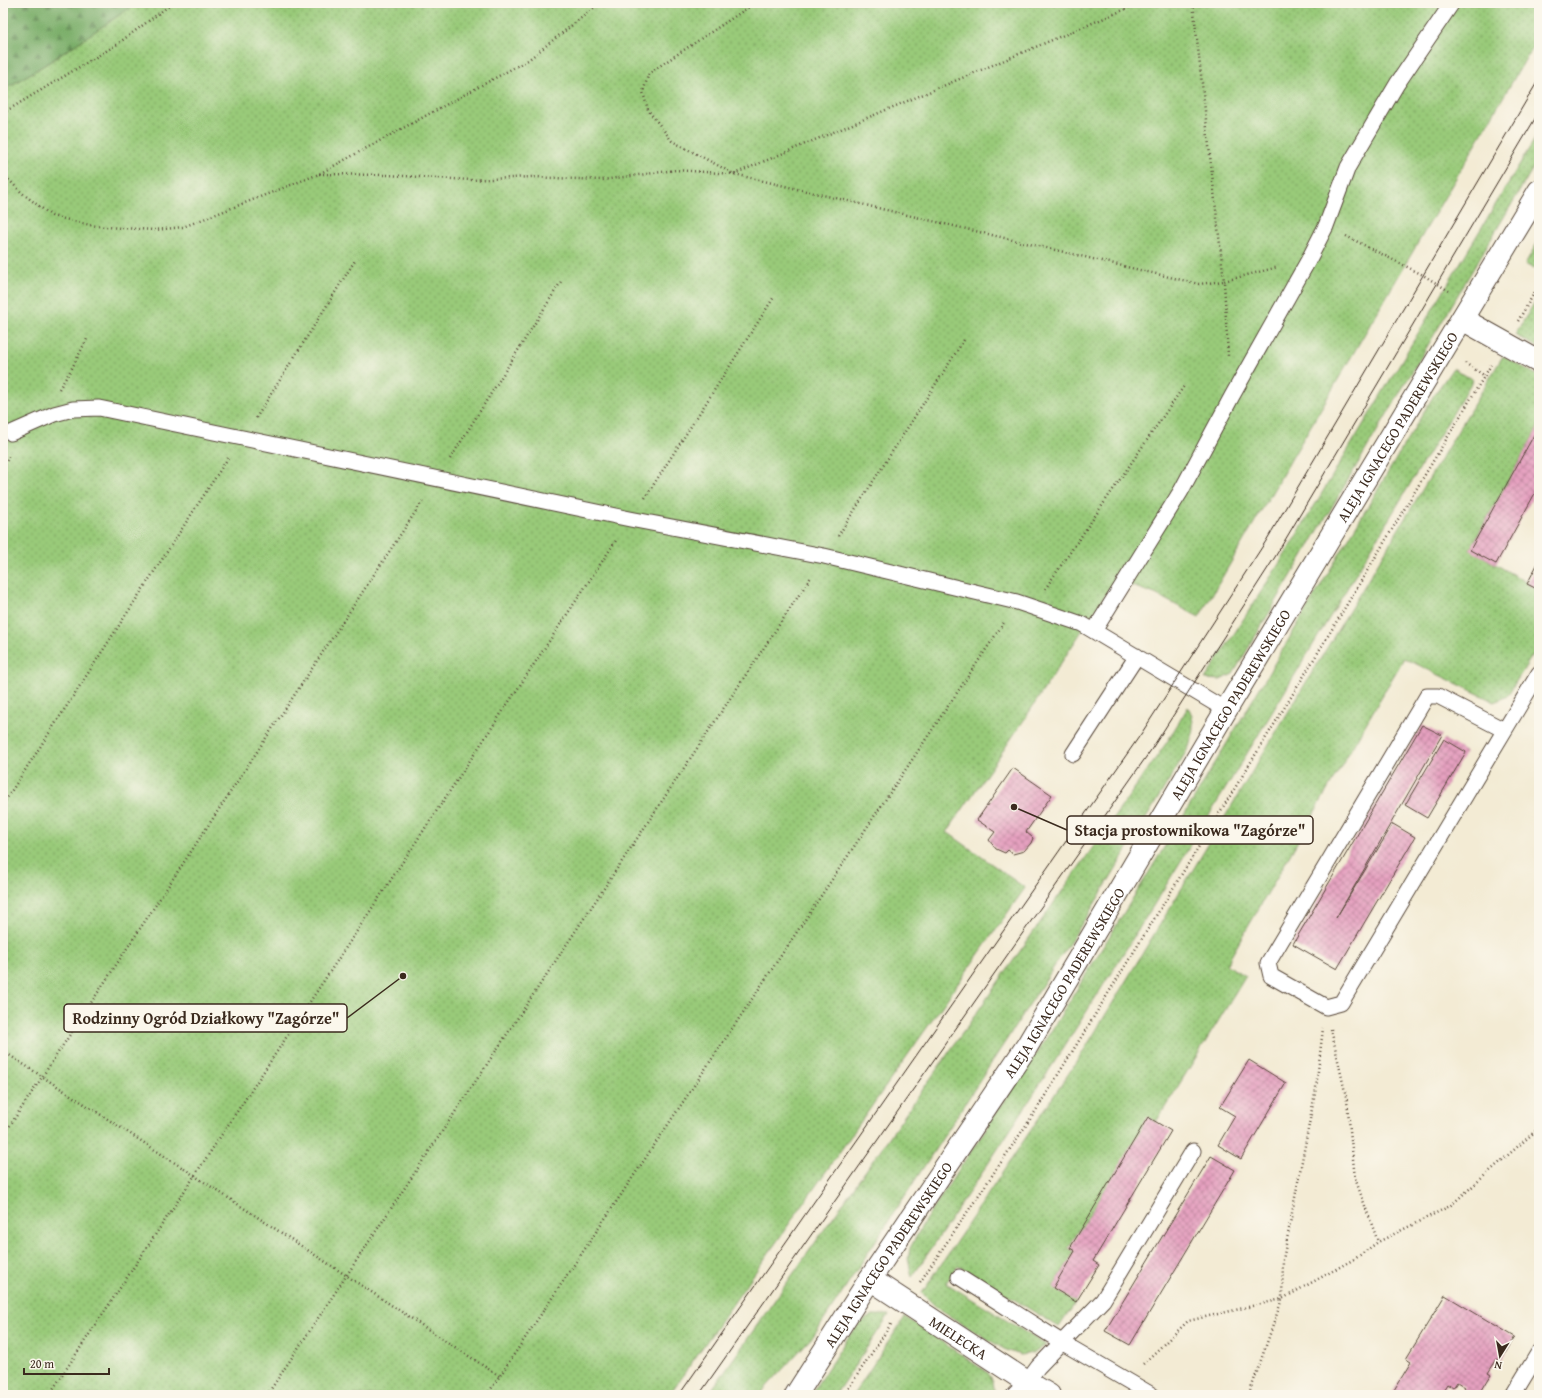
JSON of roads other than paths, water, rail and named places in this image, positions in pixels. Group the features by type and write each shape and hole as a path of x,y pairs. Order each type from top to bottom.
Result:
{"street":[{"name":"ALEJA IGNACEGO PADEREWSKIEGO","path":"796,1395 870,1279 1027,1046 1226,710 1539,190"},
{"path":"1462,319 1539,362"},
{"name":"MIELECKA","path":"870,1279 906,1302 1021,1389 1049,1395"}],"lane":[{"path":"1094,631 1181,491 1232,396 1308,261 1326,226 1348,167 1397,84 1452,3"},
{"path":"11,433 54,414 73,409 99,408 630,519 824,556 1017,602 1082,624 1226,710"},
{"path":"1073,754 1137,656"},
{"path":"1504,730 1438,696 1427,696 1268,963 1271,976 1326,1007 1341,1003 1539,673"},
{"path":"1021,1389 1038,1367 1063,1343 1103,1300 1193,1151"},
{"path":"959,1277 1063,1343 1152,1395"},
{"path":"1513,1395 1539,1352"}],"tram line":[{"path":"679,1395 1141,734 1266,541 1539,79"},
{"path":"699,1395 1151,750 1275,557 1539,112"}],"place":[{"name":"Stacja prostownikowa \"Zagórze\"","path":"1014,807"},
{"name":"Rodzinny Ogród Działkowy \"Zagórze\"","path":"403,976"}]}
